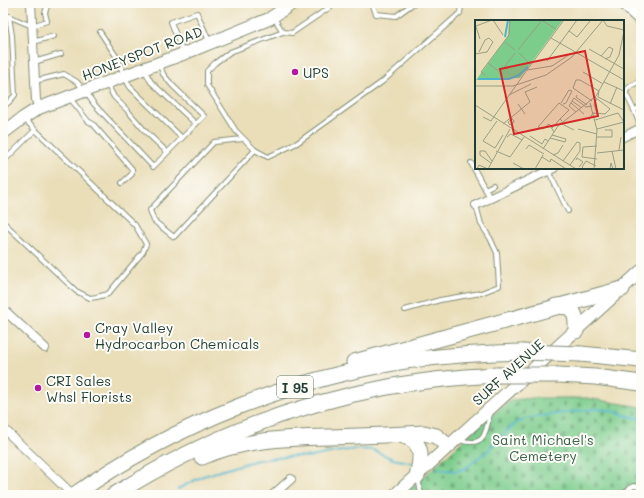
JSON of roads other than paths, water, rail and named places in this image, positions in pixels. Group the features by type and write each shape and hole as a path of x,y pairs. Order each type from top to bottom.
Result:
{"highway":[{"path":"244,404 315,374 339,366 622,289"},
{"path":"555,306 569,307 574,312 576,319 576,331"},
{"name":"I 95","path":"73,495 125,462 160,442 195,425 244,404 318,380 342,374 445,356 484,353 522,352 581,354 641,360"},
{"name":"I 95","path":"115,495 162,467 206,445 256,424 334,399 389,387 443,379 497,375 558,375 641,383"},
{"path":"115,495 210,453 264,440 424,433 452,442"},
{"path":"399,434 415,441 420,448 420,460 417,476"}],"main road":[{"name":"HONEYSPOT ROAD","path":"3,133 39,108 183,54 272,16 292,3"},
{"path":"623,3 641,20"},
{"name":"SURF AVENUE","path":"395,495 641,271"}],"street":[{"path":"31,3 36,100 39,108"},
{"path":"624,136 641,128"},
{"path":"476,205 550,169"},
{"path":"3,309 45,348"},
{"path":"3,428 73,495"},
{"path":"273,495 291,479"}],"lane":[{"path":"3,14 32,26 46,21 45,13 48,3"},
{"path":"336,3 292,33 283,32 230,52 207,71 207,85 236,131 255,150 268,157 297,143 382,82 460,13 461,5 458,3"},
{"path":"372,3 376,14 396,16 414,3"},
{"path":"183,54 171,22 197,13 209,43"},
{"path":"3,107 15,95 12,36 9,16"},
{"path":"272,16 283,32"},
{"path":"100,32 118,59 130,87 182,138"},
{"path":"33,42 54,36"},
{"path":"34,63 61,54"},
{"path":"35,82 64,74 77,82 94,104 153,167 204,116 172,86 159,63"},
{"path":"143,69 151,82 196,124"},
{"path":"641,81 631,86 626,92 641,128"},
{"path":"106,83 114,98 167,152"},
{"path":"69,97 88,121 93,124 132,169 132,174 122,183"},
{"path":"634,110 641,107"},
{"path":"3,222 76,291 90,298 108,294 143,252 146,244 135,225 23,118"},
{"path":"3,162 36,130"},
{"path":"243,139 214,142 150,210 154,221 174,237 255,150"},
{"path":"472,163 490,199"},
{"path":"550,169 568,211"},
{"path":"485,189 493,185"},
{"path":"406,310 440,300 481,293 499,286 497,253 481,224 476,205"},
{"path":"452,442 473,442 480,440 488,426 492,406"},
{"path":"417,476 421,495"},
{"path":"622,495 633,486 641,487"}],"waterway":[{"path":"437,469 457,471 466,468 487,452 493,444 500,441 506,432 516,423 525,419 594,409 609,410 635,418 641,418"},
{"path":"178,489 203,476 257,460 295,456 311,457 356,449 373,450 393,459 413,463"}],"place":[{"name":"UPS","path":"295,72"},
{"name":"Cray Valley Hydrocarbon Chemicals","path":"87,335"},
{"name":"CRI Sales Whsl Florists","path":"38,388"}],"park label":[{"name":"Saint Michael's Cemetery","path":"543,448"}]}
